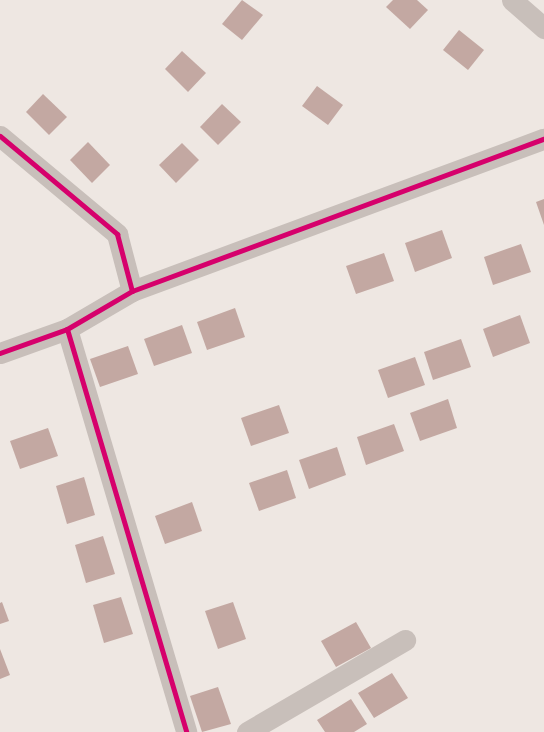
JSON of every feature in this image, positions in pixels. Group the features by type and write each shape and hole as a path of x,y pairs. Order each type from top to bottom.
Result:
{"street":[{"path":"512,0 544,28"},
{"path":"0,136 116,234 132,291"},
{"path":"0,353 66,328 132,291 544,139"},
{"path":"66,328 186,732"},
{"path":"247,732 405,640"}],"building":[{"path":"242,0 263,15 242,40 222,24"},
{"path":"393,0 417,0 428,10 410,29 386,7"},
{"path":"459,30 484,50 468,70 443,50"},
{"path":"182,51 206,73 188,92 165,69"},
{"path":"317,86 343,105 328,125 302,106"},
{"path":"43,94 67,117 49,135 26,112"},
{"path":"222,104 241,122 218,145 200,127"},
{"path":"88,142 110,165 92,183 70,160"},
{"path":"182,143 199,160 176,183 159,165"},
{"path":"544,199 544,225 536,202"},
{"path":"442,230 452,258 415,272 405,243"},
{"path":"521,244 531,272 493,285 484,257"},
{"path":"384,253 394,281 356,294 346,266"},
{"path":"235,308 245,337 207,350 197,322"},
{"path":"520,315 530,343 493,357 483,329"},
{"path":"182,325 192,353 154,366 144,339"},
{"path":"461,339 471,367 433,380 424,352"},
{"path":"128,346 138,374 100,387 90,359"},
{"path":"415,357 425,385 388,398 378,370"},
{"path":"448,399 457,428 420,441 410,413"},
{"path":"279,405 289,433 251,446 241,418"},
{"path":"394,424 404,451 366,465 357,437"},
{"path":"48,428 58,456 20,469 10,441"},
{"path":"337,447 346,475 309,489 299,460"},
{"path":"287,470 296,498 259,511 249,483"},
{"path":"84,477 95,515 67,524 56,486"},
{"path":"192,502 202,531 165,544 155,516"},
{"path":"103,536 115,574 86,583 75,545"},
{"path":"121,597 133,634 104,643 93,605"},
{"path":"2,602 9,621 0,624 0,603"},
{"path":"233,602 246,639 218,649 205,611"},
{"path":"356,622 371,648 336,667 321,641"},
{"path":"0,649 10,675 0,679"},
{"path":"392,673 408,698 374,718 358,693"},
{"path":"218,687 231,724 202,732 190,696"},
{"path":"351,699 367,724 354,732 325,732 317,720"}],"cycle path":[{"path":"0,136 117,234 132,291"},
{"path":"0,353 67,329 132,291 544,139"},
{"path":"67,329 186,732"}]}
